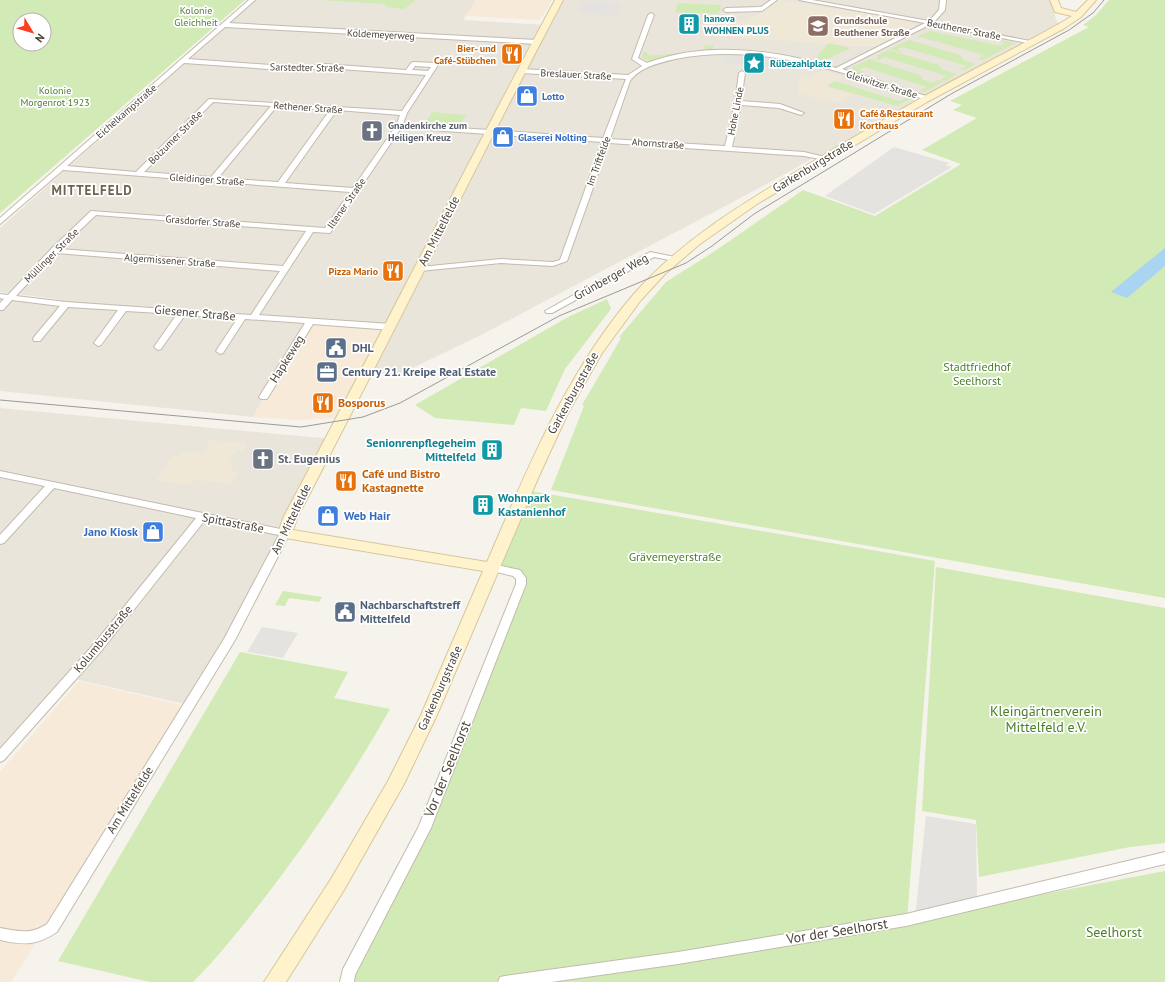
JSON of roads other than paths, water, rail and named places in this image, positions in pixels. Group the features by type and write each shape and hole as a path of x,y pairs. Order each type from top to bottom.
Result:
{"main road":[{"name":"Am Mittelfelde","path":"285,533 291,516 391,327 489,132 559,0"},
{"name":"Garkenburgstraße","path":"274,982 301,943 347,870 391,792 428,716 551,433 580,379 621,315 675,259 710,230 826,158 927,98 1060,27 1080,13 1092,0"},
{"path":"1054,2 1058,10 1080,13"},
{"path":"1054,2 1053,9 1060,27"},
{"name":"Spittastraße","path":"285,533 492,568"}],"street":[{"name":"Eichelkampstraße","path":"0,222 252,0"},
{"path":"726,10 762,9 774,0"},
{"name":"Beuthener Straße","path":"802,0 931,22 1032,42"},
{"path":"629,77 647,66 670,58 687,55 729,52 784,57 836,70 902,38 931,22 942,10 943,0"},
{"path":"647,66 635,59 651,15"},
{"name":"Koldemeyerweg","path":"225,25 537,42"},
{"name":"Sarstedter Straße","path":"184,61 297,69 325,66 430,73"},
{"path":"408,72 413,64 435,65 430,73"},
{"name":"Gleiwitzer Straße","path":"836,70 927,98"},
{"name":"Breslauer Straße","path":"522,71 629,77"},
{"name":"Iltener Straße","path":"254,318 311,229 327,231 399,126 404,113 430,73"},
{"name":"Hohe Linde","path":"728,148 738,103 742,73"},
{"name":"Im Triftfelde","path":"420,269 495,261 558,264 563,261 629,77"},
{"name":"Rethener Straße","path":"211,100 404,113"},
{"name":"Bolzumer Straße","path":"138,174 211,100"},
{"path":"738,103 780,106 801,113"},
{"path":"212,180 275,105"},
{"path":"280,185 335,108"},
{"name":"Ahornstraße","path":"399,126 728,148 804,154 826,158"},
{"name":"Gleidinger Straße","path":"60,168 355,190"},
{"name":"Grasdorfer Straße","path":"94,213 311,229"},
{"name":"Müllinger Straße","path":"0,308 4,297 94,213"},
{"name":"Algermissener Straße","path":"54,251 286,269"},
{"name":"Grünberger Weg","path":"549,311 653,254 675,259"},
{"name":"Giesener Straße","path":"4,297 66,304 391,327"},
{"path":"37,340 66,304"},
{"path":"98,343 124,308"},
{"path":"158,347 183,312"},
{"path":"220,351 242,317"},
{"name":"Hapkeweg","path":"264,397 310,322"},
{"name":"Spittastraße","path":"0,474 285,533"},
{"path":"0,541 52,485"},
{"name":"Kolumbusstraße","path":"0,757 98,647 202,517"},
{"name":"Am Mittelfelde","path":"0,934 28,939 40,937 52,928 229,640 285,533"},
{"name":"Vor der Seelhorst","path":"347,982 348,974 424,828 521,584 521,578 516,574 492,568"},
{"name":"Vor der Seelhorst","path":"505,982 678,958 906,920 1165,858"}],"water":[{"path":"1165,248 1165,266 1127,298 1111,292"}],"tram line":[{"path":"0,400 301,427 363,417 400,403 559,316 686,263 712,246 754,214 951,94 1069,30 1093,13 1104,0"}],"place":[{"name":"hanova WOHNEN PLUS","path":"689,24"},
{"name":"Grundschule Beuthener Straße","path":"818,26"},
{"name":"Bier- und Café-Stübchen","path":"512,54"},
{"name":"Rübezahlplatz","path":"754,63"},
{"name":"Lotto","path":"527,96"},
{"name":"Café&Restaurant Korthaus","path":"844,119"},
{"name":"Gnadenkirche zum Heiligen Kreuz","path":"372,131"},
{"name":"Glaserei Nolting","path":"503,137"},
{"name":"Pizza Mario","path":"393,271"},
{"name":"DHL","path":"336,348"},
{"name":"Century 21. Kreipe Real Estate","path":"327,372"},
{"name":"Bosporus","path":"323,403"},
{"name":"Senionrenpflegeheim Mittelfeld","path":"492,450"},
{"name":"St. Eugenius","path":"263,459"},
{"name":"Café und Bistro Kastagnette","path":"346,481"},
{"name":"Wohnpark Kastanienhof","path":"483,505"},
{"name":"Web Hair","path":"328,516"},
{"name":"Jano Kiosk","path":"153,532"},
{"name":"Nachbarschaftstreff Mittelfeld","path":"345,612"}],"district":[{"name":"MITTELFELD","path":"92,190"}],"park label":[{"name":"Kolonie Gleichheit","path":"196,16"},
{"name":"Kolonie Morgenrot 1923","path":"55,96"},
{"name":"Stadtfriedhof Seelhorst","path":"977,374"},
{"name":"Grävemeyerstraße","path":"675,557"},
{"name":"Kleingärtnerverein Mittelfeld e.V.","path":"1046,720"},
{"name":"Seelhorst","path":"1114,932"}]}
